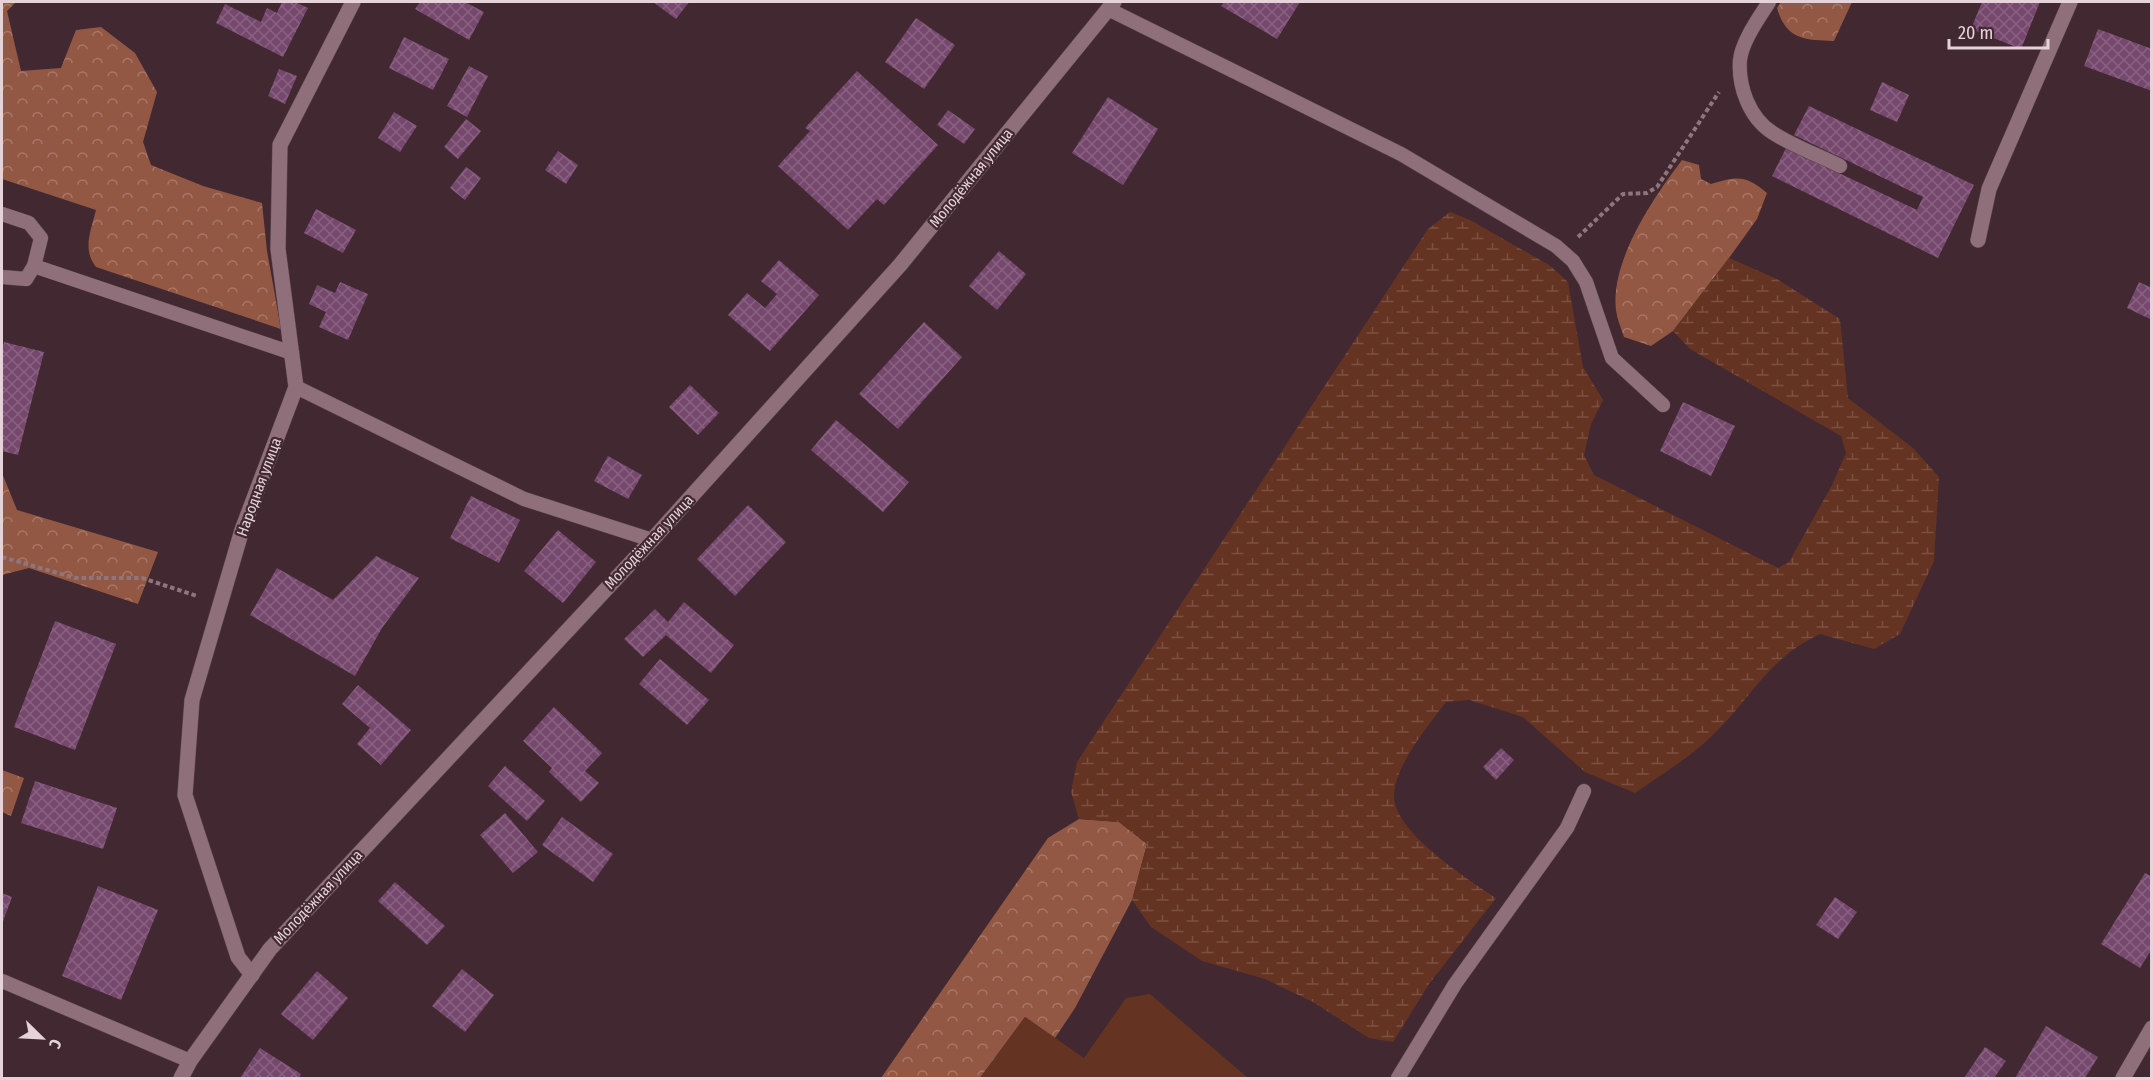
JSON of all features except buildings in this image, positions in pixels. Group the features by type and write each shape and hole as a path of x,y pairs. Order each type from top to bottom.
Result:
{"street":[{"name":"Народная улица","path":"252,975 238,957 185,795 192,700 242,530 296,387 278,249 280,145 353,2"},
{"path":"1978,240 1989,189 2070,2"},
{"name":"Молодёжная улица","path":"181,1078 190,1061 270,949 652,540 900,266 1111,5"},
{"path":"2123,1078 2151,1028"}],"lane":[{"path":"1769,2 1755,24 1740,58 1743,90 1753,114 1771,132 1840,166"},
{"path":"1111,5 1401,154 1563,252 1573,261 1586,282 1612,358 1663,405"},
{"path":"2,214 29,223 41,238 34,266 26,279 2,278"},
{"path":"34,266 292,354"},
{"path":"296,387 524,499 652,540"},
{"path":"1398,1078 1455,984 1567,828 1584,791"},
{"path":"2,981 190,1061"}],"path":[{"path":"1563,252 1623,194 1647,193 1657,187 1740,58"},
{"path":"2,557 75,578 142,578 220,604"}],"green space":[{"path":"2,2 16,2 7,11 21,71 61,68 76,30 101,27 135,53 157,92 143,142 151,165 203,186 262,203 267,251 281,329 96,267 89,253 89,247 96,210 2,179"},
{"path":"1781,2 1852,2 1834,41 1806,39 1791,32 1781,19 1777,8"},
{"path":"1682,160 1699,165 1701,179 1711,184 1741,179 1753,183 1767,193 1757,219 1729,258 1673,331 1651,346 1624,337 1617,313 1616,291 1620,271 1636,230"},
{"path":"1450,212 1470,220 1549,265 1568,282 1583,367 1603,400 1591,424 1584,455 1594,475 1778,568 1789,562 1832,485 1846,453 1841,436 1690,349 1673,331 1729,258 1777,279 1840,319 1848,398 1913,448 1939,477 1934,561 1900,634 1874,649 1820,634 1802,644 1775,665 1708,740 1635,793 1585,772 1523,717 1469,700 1446,702 1406,760 1395,785 1394,797 1398,811 1420,840 1452,868 1496,898 1429,984 1393,1042 1369,1038 1313,1002 1265,979 1202,961 1151,927 1132,900 1147,844 1119,822 1079,819 1071,792 1077,762 1428,229"},
{"path":"2,473 17,510 158,552 138,604 29,568 2,575"},
{"path":"2,770 24,778 11,816 2,812"},
{"path":"1079,819 1119,822 1147,844 1132,900 1075,1008 1055,1038 1025,1017 980,1078 881,1078 1048,838"},
{"path":"1150,994 1248,1078 980,1078 1025,1017 1084,1058 1126,998"}]}
